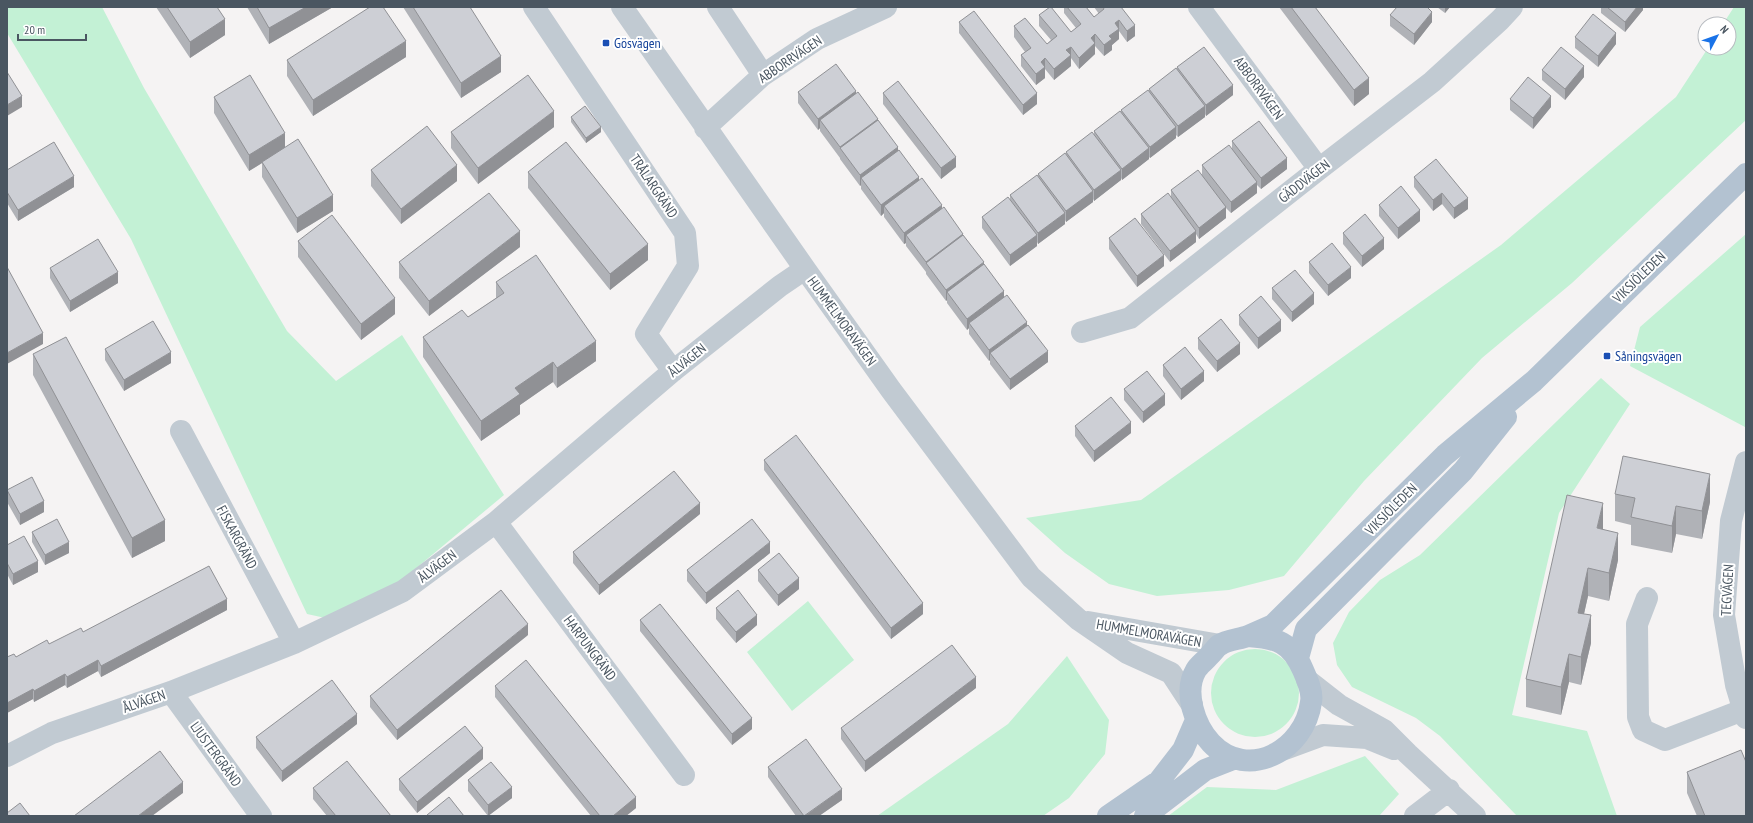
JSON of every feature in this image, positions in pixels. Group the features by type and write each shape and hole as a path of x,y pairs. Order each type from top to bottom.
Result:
{"main road":[{"name":"VIKSJÖLEDEN","path":"1248,636 1273,625 1445,455 1534,381 1746,174"},
{"name":"VIKSJÖLEDEN","path":"1298,658 1306,629 1463,471 1534,381"},
{"path":"1145,816 1205,770 1233,759 1260,761 1284,749 1304,727 1312,701 1307,680 1298,658 1283,643 1270,638 1248,636 1220,645 1196,670 1192,685 1194,713 1203,735 1216,748 1233,759"},
{"path":"1108,816 1159,781 1183,750 1194,713"}],"street":[{"name":"TRÅLARGRÄND","path":"534,7 686,233 688,266 646,334 673,371"},
{"name":"HUMMELMORAVÄGEN","path":"622,7 804,269 896,396 1031,577 1079,620 1127,652 1170,674 1194,713"},
{"path":"718,7 763,75"},
{"name":"ABBORRVÄGEN","path":"705,128 763,75 817,39 886,7"},
{"name":"ABBORRVÄGEN","path":"1199,7 1225,27 1319,169"},
{"name":"GÄDDVÄGEN","path":"1082,332 1130,318 1432,82 1500,20 1512,7"},
{"name":"ÅLVÄGEN","path":"7,756 52,733 171,692 294,643 403,591 496,522 673,371 780,286 804,269"},
{"name":"FISKARGRÄND","path":"181,431 294,643"},
{"name":"TEGVÄGEN","path":"1745,714 1736,685 1724,615 1731,521 1746,462"},
{"name":"HARPUNGRÄND","path":"496,522 684,774"},
{"path":"1647,598 1637,624 1638,717 1643,730 1665,740 1745,714"},
{"name":"HUMMELMORAVÄGEN","path":"1079,620 1220,645"},
{"path":"1307,680 1338,705 1384,730 1475,816"},
{"name":"LJUSTERGRÄND","path":"171,692 261,816"},
{"path":"1284,749 1323,735 1367,738 1408,754"},
{"path":"1415,816 1449,790"}],"green space":[{"path":"7,7 102,7 144,88 287,331 336,381 402,335 504,495 396,585 330,619 307,614 131,239 7,33"},
{"path":"1734,7 1746,7 1746,120 1572,283 1482,358 1364,481 1284,576 1229,590 1157,596 1109,584 1065,553 1026,518 1141,500 1501,245 1676,97 1703,56 1737,56 1737,16 1728,16"},
{"path":"1746,234 1745,427 1630,366 1640,327"},
{"path":"1601,378 1630,404 1559,513 1512,715 1587,731 1617,816 1517,816 1440,736 1416,718 1352,687 1337,665 1333,643 1349,612 1380,580 1420,555"},
{"path":"808,601 854,660 792,711 747,652"},
{"path":"1255,649 1272,652 1286,662 1296,676 1299,693 1296,710 1286,724 1272,734 1255,737 1238,734 1224,724 1214,710 1211,693 1214,676 1224,662 1238,652"},
{"path":"1067,656 1109,720 1105,754 1069,798 1043,816 877,816 1008,724"},
{"path":"1365,756 1399,794 1379,816 1168,816 1207,787 1276,790"}],"building":[{"path":"167,7 217,7 225,19 190,42"},
{"path":"257,7 306,7 269,28"},
{"path":"370,7 383,7 406,41 313,100 287,60"},
{"path":"413,7 470,7 501,56 461,83"},
{"path":"1050,7 1071,32 1081,24 1067,7 1086,7 1094,17 1104,9 1103,7 1121,7 1135,25 1127,31 1119,20 1115,23 1119,29 1109,36 1112,39 1104,45 1095,34 1091,38 1095,43 1079,58 1071,47 1066,50 1071,55 1054,69 1045,58 1041,62 1045,67 1036,74 1021,55 1031,48 1014,26 1025,18 1047,44 1057,36 1039,15"},
{"path":"1291,7 1315,7 1369,78 1354,90"},
{"path":"1397,7 1427,7 1432,12 1414,34 1390,15"},
{"path":"1607,7 1637,7 1625,22"},
{"path":"974,11 1037,93 1023,105 959,22"},
{"path":"1593,14 1616,33 1598,56 1575,37"},
{"path":"1204,47 1233,85 1206,105 1177,67"},
{"path":"1561,47 1584,66 1565,89 1542,70"},
{"path":"836,64 856,91 818,119 798,92"},
{"path":"1176,68 1205,106 1178,126 1149,89"},
{"path":"7,72 22,96 7,105"},
{"path":"250,75 285,133 249,155 214,97"},
{"path":"528,75 554,111 478,168 451,132"},
{"path":"1528,77 1551,96 1533,118 1510,99"},
{"path":"898,81 956,157 941,168 883,93"},
{"path":"1148,90 1176,127 1150,147 1121,110"},
{"path":"858,92 878,119 840,147 820,120"},
{"path":"585,106 601,127 586,138 571,117"},
{"path":"1120,111 1149,148 1122,169 1094,131"},
{"path":"878,120 898,147 860,175 840,148"},
{"path":"1259,121 1287,158 1261,178 1232,141"},
{"path":"427,126 457,165 401,209 371,170"},
{"path":"1092,132 1121,170 1094,190 1066,152"},
{"path":"298,139 333,195 297,218 262,162"},
{"path":"54,142 74,176 18,210 7,192 7,170"},
{"path":"566,142 648,244 610,274 528,172"},
{"path":"1229,145 1257,182 1231,202 1202,165"},
{"path":"899,150 919,177 881,205 861,178"},
{"path":"1065,153 1093,191 1066,211 1038,174"},
{"path":"1436,159 1468,198 1454,208 1442,193 1433,200 1414,177"},
{"path":"1198,170 1226,207 1199,228 1171,190"},
{"path":"1037,175 1065,213 1038,233 1010,195"},
{"path":"922,178 942,205 904,233 884,206"},
{"path":"1401,186 1420,210 1398,228 1379,205"},
{"path":"489,193 520,231 429,301 399,262"},
{"path":"1168,193 1196,231 1170,251 1141,214"},
{"path":"1008,197 1037,235 1010,255 982,217"},
{"path":"944,207 963,234 926,262 906,235"},
{"path":"1365,214 1384,238 1362,256 1343,233"},
{"path":"332,215 395,298 361,324 298,241"},
{"path":"1135,218 1164,255 1137,276 1109,238"},
{"path":"963,235 984,262 946,290 926,263"},
{"path":"98,239 118,272 70,301 50,268"},
{"path":"1332,243 1351,267 1328,285 1309,262"},
{"path":"536,255 596,341 557,368 553,362 515,388 520,394 481,421 423,337 462,310 468,317 504,293 496,282"},
{"path":"984,264 1004,291 967,319 947,292"},
{"path":"7,267 43,333 7,353"},
{"path":"1295,270 1314,293 1292,312 1272,288"},
{"path":"1007,295 1027,322 989,350 969,323"},
{"path":"1261,296 1281,320 1258,338 1239,315"},
{"path":"1221,319 1240,343 1217,361 1198,338"},
{"path":"153,321 171,352 124,380 105,349"},
{"path":"1028,325 1048,351 1010,379 990,353"},
{"path":"66,337 165,520 132,538 33,354"},
{"path":"1185,347 1204,371 1181,389 1163,365"},
{"path":"1147,371 1165,394 1143,412 1124,389"},
{"path":"1111,397 1131,422 1094,451 1075,426"},
{"path":"796,435 923,603 891,628 764,460"},
{"path":"1623,456 1710,474 1702,511 1676,506 1672,526 1631,517 1635,498 1615,494"},
{"path":"674,471 700,503 599,585 573,552"},
{"path":"32,477 44,501 20,514 7,490"},
{"path":"1567,495 1603,503 1597,528 1618,533 1609,573 1588,568 1578,613 1591,615 1581,657 1569,654 1561,687 1526,679"},
{"path":"57,519 69,542 45,555 32,532"},
{"path":"752,519 770,542 706,593 687,570"},
{"path":"24,536 38,561 13,574 7,563 7,545"},
{"path":"779,553 799,578 778,595 758,570"},
{"path":"209,566 227,599 101,666 98,660 67,677 65,674 34,691 33,689 7,703 7,657 14,654 16,657 47,640 49,644 81,628 83,632"},
{"path":"501,590 528,624 397,730 370,696"},
{"path":"738,590 757,615 736,632 716,608"},
{"path":"660,604 752,718 732,734 640,620"},
{"path":"952,645 976,677 865,761 841,728"},
{"path":"526,660 636,797 613,816 600,816 495,686"},
{"path":"332,680 357,714 282,771 256,737"},
{"path":"465,726 483,748 417,802 399,779"},
{"path":"806,739 842,789 804,816 768,767"},
{"path":"1741,750 1746,762 1746,816 1705,816 1687,772"},
{"path":"160,751 183,782 138,816 74,816"},
{"path":"347,761 391,816 336,816 313,788"},
{"path":"491,762 512,787 488,805 468,780"},
{"path":"449,797 464,816 427,815"},
{"path":"20,803 30,816 7,816 7,813"}],"place":[{"name":"Gösvägen","path":"606,43"},
{"name":"Såningsvägen","path":"1607,356"}]}
